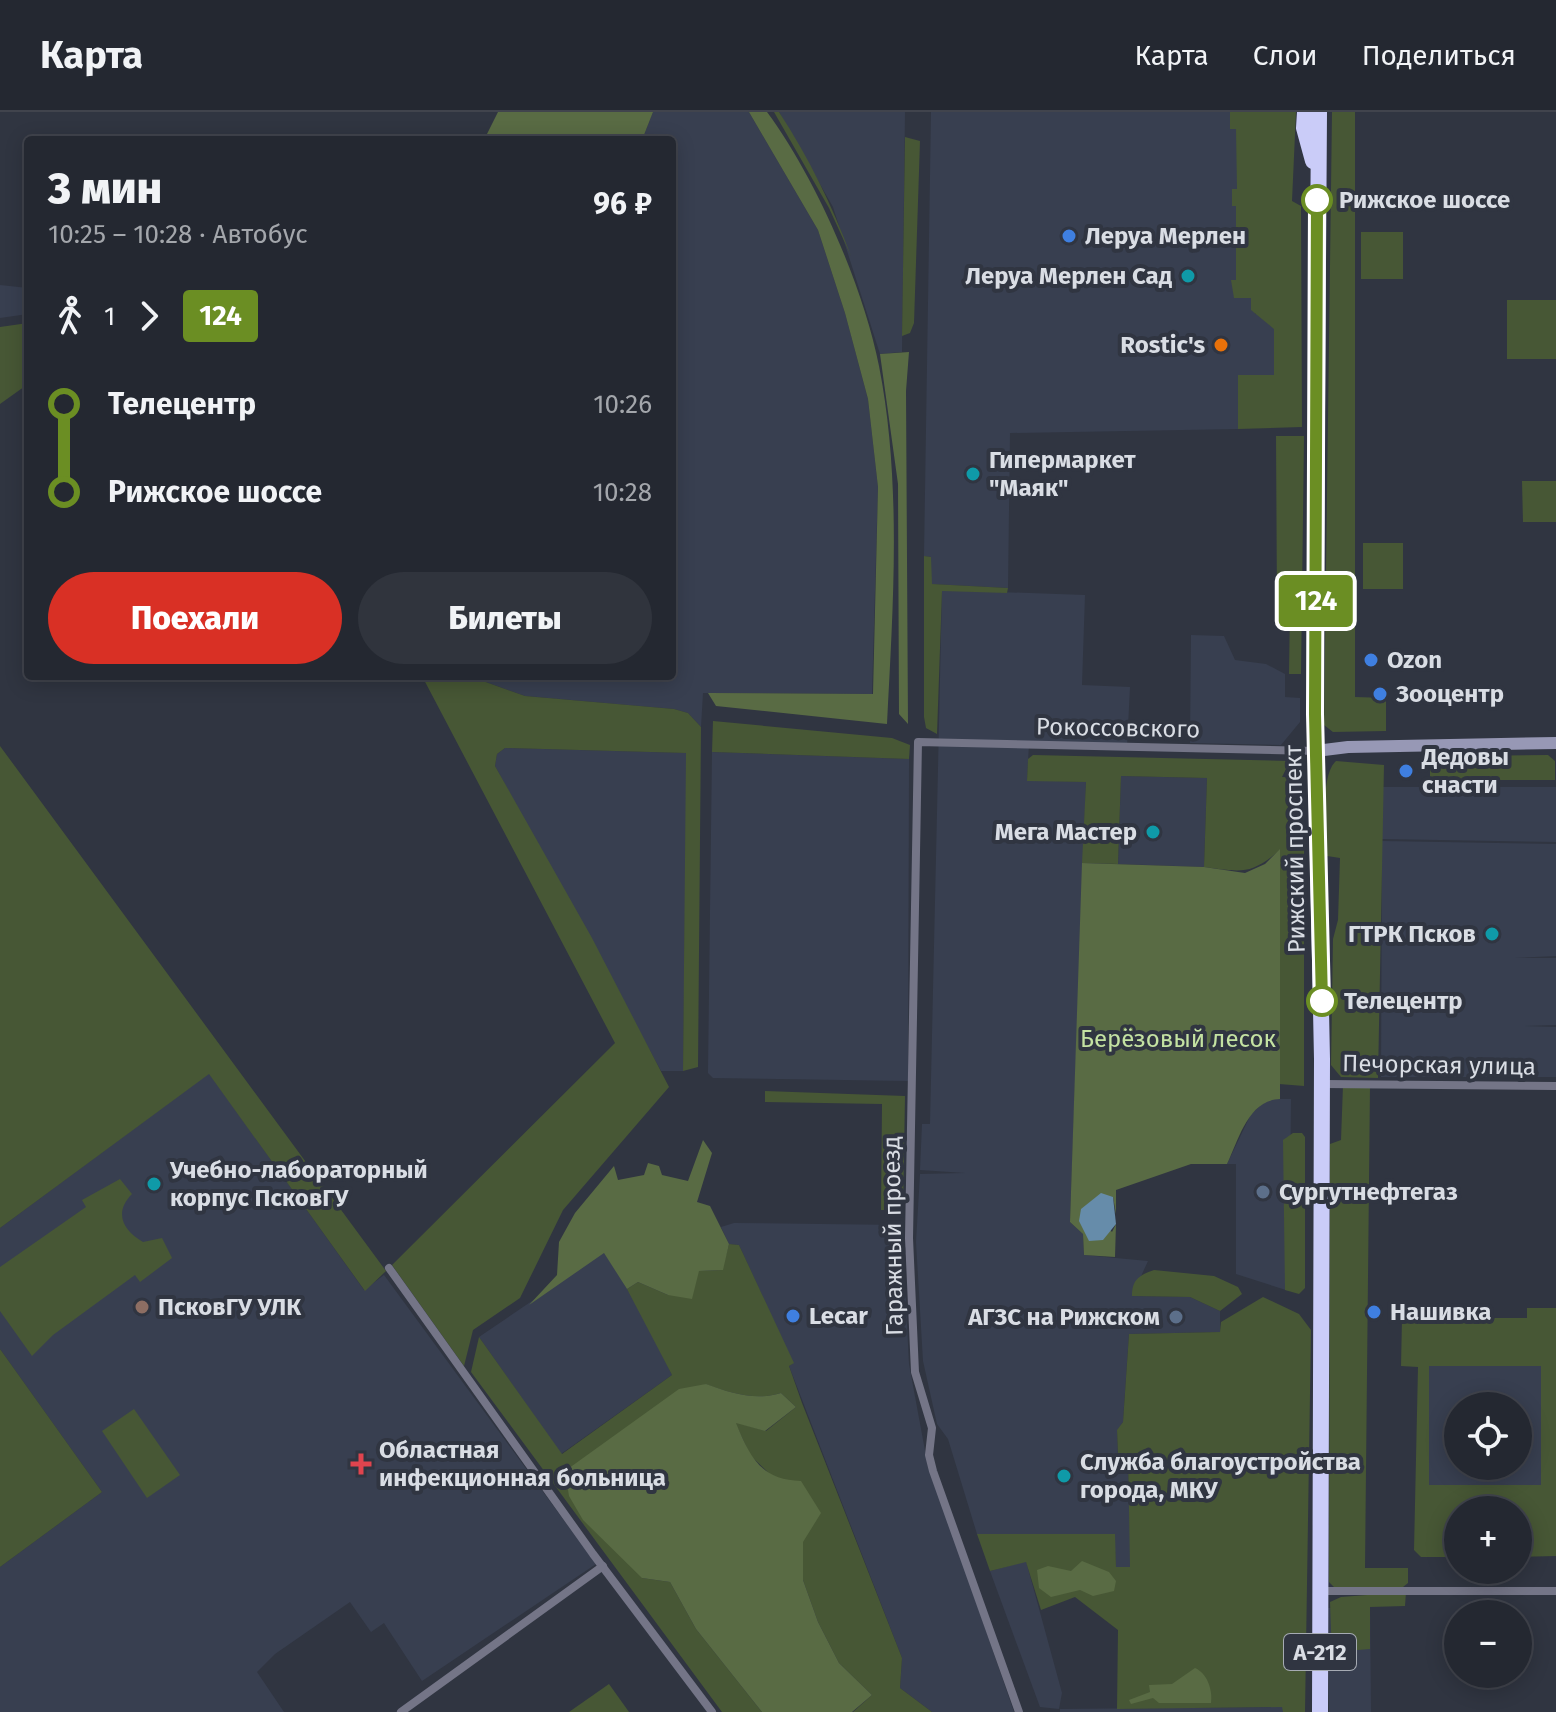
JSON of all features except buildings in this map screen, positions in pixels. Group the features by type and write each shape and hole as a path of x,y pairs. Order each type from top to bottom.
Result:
{"highway":[{"name":"Рижский проспект","path":"1305,112 1304,128 1317,178"},
{"name":"Рижский проспект","path":"1319,112 1316,751 1322,1084 1320,1712"}],"main road":[{"path":"1316,751 1348,747 1556,743"}],"street":[{"name":"Рокоссовского","path":"918,742 1316,751"},
{"name":"Гаражный проезд","path":"918,742 909,1238 915,1372 932,1428 929,1455 933,1471 1019,1712"},
{"name":"Печорская улица","path":"1322,1084 1556,1086"},
{"path":"389,1268 712,1712"},
{"path":"401,1712 603,1566"},
{"path":"1320,1591 1556,1591"}],"shaded area":[{"path":"653,112 749,112 818,230 868,399 878,487 872,694 703,693 701,727 688,713 674,709 525,696 480,680 676,680 676,136 644,136"},
{"path":"779,112 905,112 902,352 880,354 833,207"},
{"path":"931,112 1257,112 1255,314 1274,314 1274,375 1238,375 1238,429 1010,433 1008,588 931,584 931,557 924,556"},
{"path":"0,285 24,288 24,315 0,318"},
{"path":"942,590 1085,595 1082,685 1130,687 1127,747 1029,744 1027,780 1086,782 1070,1222 1083,1234 1084,1255 1148,1261 1132,1296 1190,1297 1220,1311 1220,1332 1129,1334 1123,1422 1117,1431 1118,1455 1128,1454 1131,1567 1116,1567 1114,1534 977,1534 948,1439 937,1424 923,1361 916,1242 920,1174 965,1173 920,1170 922,1124 930,1124"},
{"path":"1191,635 1224,636 1235,660 1266,664 1285,674 1285,697 1300,698 1300,722 1281,745 1190,743"},
{"path":"505,748 687,753 683,1071 661,1071 495,766 497,754"},
{"path":"712,752 909,759 908,1081 713,1078 708,1073"},
{"path":"1121,776 1207,778 1204,867 1118,864"},
{"path":"1382,787 1556,787 1556,842 1382,839"},
{"path":"1382,841 1556,844 1556,956 1514,958 1556,958 1556,1025 1522,1026 1556,1027 1556,1077 1381,1077"},
{"path":"209,1073 364,1290 384,1275 596,1564 422,1681 384,1623 371,1632 350,1602 275,1654 257,1672 284,1712 0,1712 0,1567 102,1492 0,1349 0,1228"},
{"name":"Сургутнефтегаз","path":"1268,1099 1291,1099 1289,1291 1236,1274 1236,1164 1227,1164 1251,1114"},
{"path":"734,1223 902,1225 909,1364 926,1456 1014,1712 932,1712 900,1688 902,1658 789,1366 793,1363 739,1245 729,1244 721,1227"},
{"path":"604,1252 643,1314 672,1375 561,1454 479,1337"},
{"path":"1429,1366 1541,1366 1541,1485 1429,1485"},
{"path":"1026,1561 1062,1693 1059,1709 1040,1707 990,1571"},
{"path":"1370,1607 1371,1712 1329,1712 1328,1608"},
{"path":"1283,1707 1283,1712 1060,1712 1060,1709"}],"green space":[{"path":"498,112 653,112 644,136 486,136"},
{"path":"749,112 767,112 820,200 862,302 879,366 891,455 893,500 893,590 887,724 716,706 708,693 873,694 878,487 868,399 818,230"},
{"path":"774,112 779,112 810,164 851,256 829,208"},
{"path":"1230,112 1296,112 1292,201 1301,206 1302,427 1238,429 1238,375 1274,375 1274,329 1251,310 1251,298 1234,298 1231,280 1236,280 1236,206 1232,206 1232,189 1237,189 1236,129 1230,129"},
{"path":"1332,112 1355,112 1355,697 1386,698 1386,731 1333,732 1324,725"},
{"path":"905,137 920,141 914,323 910,333 902,336"},
{"path":"1361,232 1403,232 1403,279 1361,279"},
{"path":"1507,300 1556,300 1556,359 1507,359"},
{"path":"24,324 24,387 0,404 0,327"},
{"path":"909,352 906,391 908,724 899,714 898,484 880,354"},
{"path":"1276,436 1304,436 1301,674 1289,674 1290,606 1277,605"},
{"path":"1522,481 1556,481 1556,522 1523,522"},
{"path":"1363,543 1403,543 1403,589 1363,589"},
{"path":"924,556 931,557 932,584 1008,588 1007,593 942,591 937,734 926,728 924,717"},
{"path":"424,680 480,680 525,696 674,709 688,713 701,727 698,1067 683,1071 686,753 505,748 497,754 495,766 592,938 669,1087 563,1210 520,1298 473,1330 464,1366 392,1265 615,1043"},
{"path":"713,721 892,738 910,745 909,759 712,752"},
{"path":"0,746 386,1271 365,1291 209,1074 0,1228"},
{"path":"1033,755 1290,761 1282,777 1304,778 1304,1086 1279,1084 1280,850 1261,864 1245,870 1204,867 1207,778 1121,776 1118,864 1082,863 1086,782 1027,781 1028,759"},
{"path":"1548,755 1555,761 1555,780 1430,780 1430,766 1466,756"},
{"path":"1336,761 1384,765 1378,1078 1341,1077 1331,1065 1333,939 1338,920 1340,858 1327,856 1325,806 1327,779"},
{"name":"Берёзовый лесок","path":"1280,849 1280,1099 1269,1101 1252,1113 1227,1164 1191,1164 1116,1190 1116,1214 1113,1197 1098,1196 1087,1205 1112,1232 1116,1224 1115,1257 1084,1255 1083,1234 1070,1222 1082,863 1204,867 1245,873 1265,864"},
{"path":"1343,1085 1370,1085 1365,1568 1408,1568 1408,1583 1403,1587 1335,1588 1329,1582 1330,1144 1341,1140"},
{"path":"765,1091 905,1096 903,1210 881,1210 882,1104 765,1102"},
{"path":"1293,1133 1302,1133 1305,1137 1305,1288 1299,1294 1285,1290 1283,1140"},
{"path":"703,1140 712,1153 697,1202 710,1206 729,1244 723,1270 699,1271 692,1299 668,1295 638,1282 627,1289 604,1253 529,1305 557,1275 559,1242 575,1213 614,1166 618,1180 644,1175 648,1163 659,1166 662,1175 688,1181"},
{"path":"120,1179 132,1194 123,1207 126,1226 143,1242 162,1238 172,1258 140,1282 135,1275 53,1335 32,1356 0,1311 0,1267 86,1207 82,1200"},
{"path":"729,1244 739,1245 794,1363 789,1366 802,1403 902,1658 900,1688 932,1712 853,1712 872,1695 839,1663 818,1622 803,1580 803,1542 777,1481 750,1455 735,1422 766,1431 796,1407 781,1393 753,1396 705,1384 642,1578 670,1582 696,1629 762,1712 722,1712 471,1372 479,1337 562,1454 672,1375 627,1289 638,1282 668,1295 699,1271 722,1270"},
{"path":"1154,1270 1214,1276 1238,1287 1242,1294 1220,1311 1190,1297 1132,1296 1133,1285 1138,1278"},
{"path":"1263,1297 1299,1314 1311,1330 1305,1712 1283,1712 1282,1707 1117,1709 1118,1630 1075,1597 1041,1610 1026,1562 990,1571 977,1534 1115,1534 1116,1567 1130,1567 1128,1455 1118,1455 1117,1430 1123,1422 1129,1334 1220,1332 1221,1322"},
{"path":"1527,1308 1556,1308 1556,1556 1532,1557 1532,1496 1444,1496 1444,1557 1421,1557 1414,1550 1418,1367 1401,1366 1402,1318 1527,1318"},
{"path":"0,1349 102,1492 0,1567"},
{"path":"706,1384 753,1396 781,1393 796,1407 765,1431 736,1423 746,1446 759,1464 776,1476 801,1481 821,1513 803,1542 803,1580 818,1622 839,1663 872,1695 852,1712 762,1712 696,1629 670,1582 642,1578 583,1520 569,1496 565,1471 679,1389"},
{"path":"134,1409 180,1475 147,1498 102,1431"},
{"path":"1082,1561 1109,1572 1116,1581 1114,1591 1093,1596 1080,1590 1051,1597 1039,1588 1037,1570 1048,1566 1071,1571"},
{"path":"1406,1592 1405,1606 1370,1607 1370,1649 1345,1651 1340,1660 1332,1657 1330,1602 1341,1597"},
{"path":"1195,1668 1208,1682 1211,1703 1159,1703 1153,1698 1131,1704 1129,1700 1150,1692 1149,1685 1172,1684"},
{"path":"609,1684 629,1712 569,1712"}],"water":[{"path":"1101,1193 1113,1197 1116,1224 1103,1240 1089,1241 1079,1221 1081,1209"}],"bus line":[{"name":"124","path":"1317,200 1315,714 1322,1001"}],"place":[{"name":"Рижское шоссе","path":"1317,200"},
{"name":"Леруа Мерлен","path":"1069,236"},
{"name":"Леруа Мерлен Сад","path":"1188,276"},
{"name":"Rostic's","path":"1221,345"},
{"name":"Гипермаркет \"Маяк\"","path":"973,474"},
{"name":"Ozon","path":"1371,660"},
{"name":"Зооцентр","path":"1380,694"},
{"name":"Дедовы снасти","path":"1406,771"},
{"name":"Мега Мастер","path":"1153,832"},
{"name":"ГТРК Псков","path":"1492,934"},
{"name":"Телецентр","path":"1322,1001"},
{"name":"Учебно-лабораторный корпус ПсковГУ","path":"154,1184"},
{"name":"Сургутнефтегаз","path":"1263,1192"},
{"name":"ПсковГУ УЛК","path":"142,1307"},
{"name":"Нашивка","path":"1374,1312"},
{"name":"Lecar","path":"793,1316"},
{"name":"АГЗС на Рижском","path":"1176,1317"},
{"name":"Областная инфекционная больница","path":"361,1464"},
{"name":"Служба благоустройства города, МКУ","path":"1064,1476"}]}
